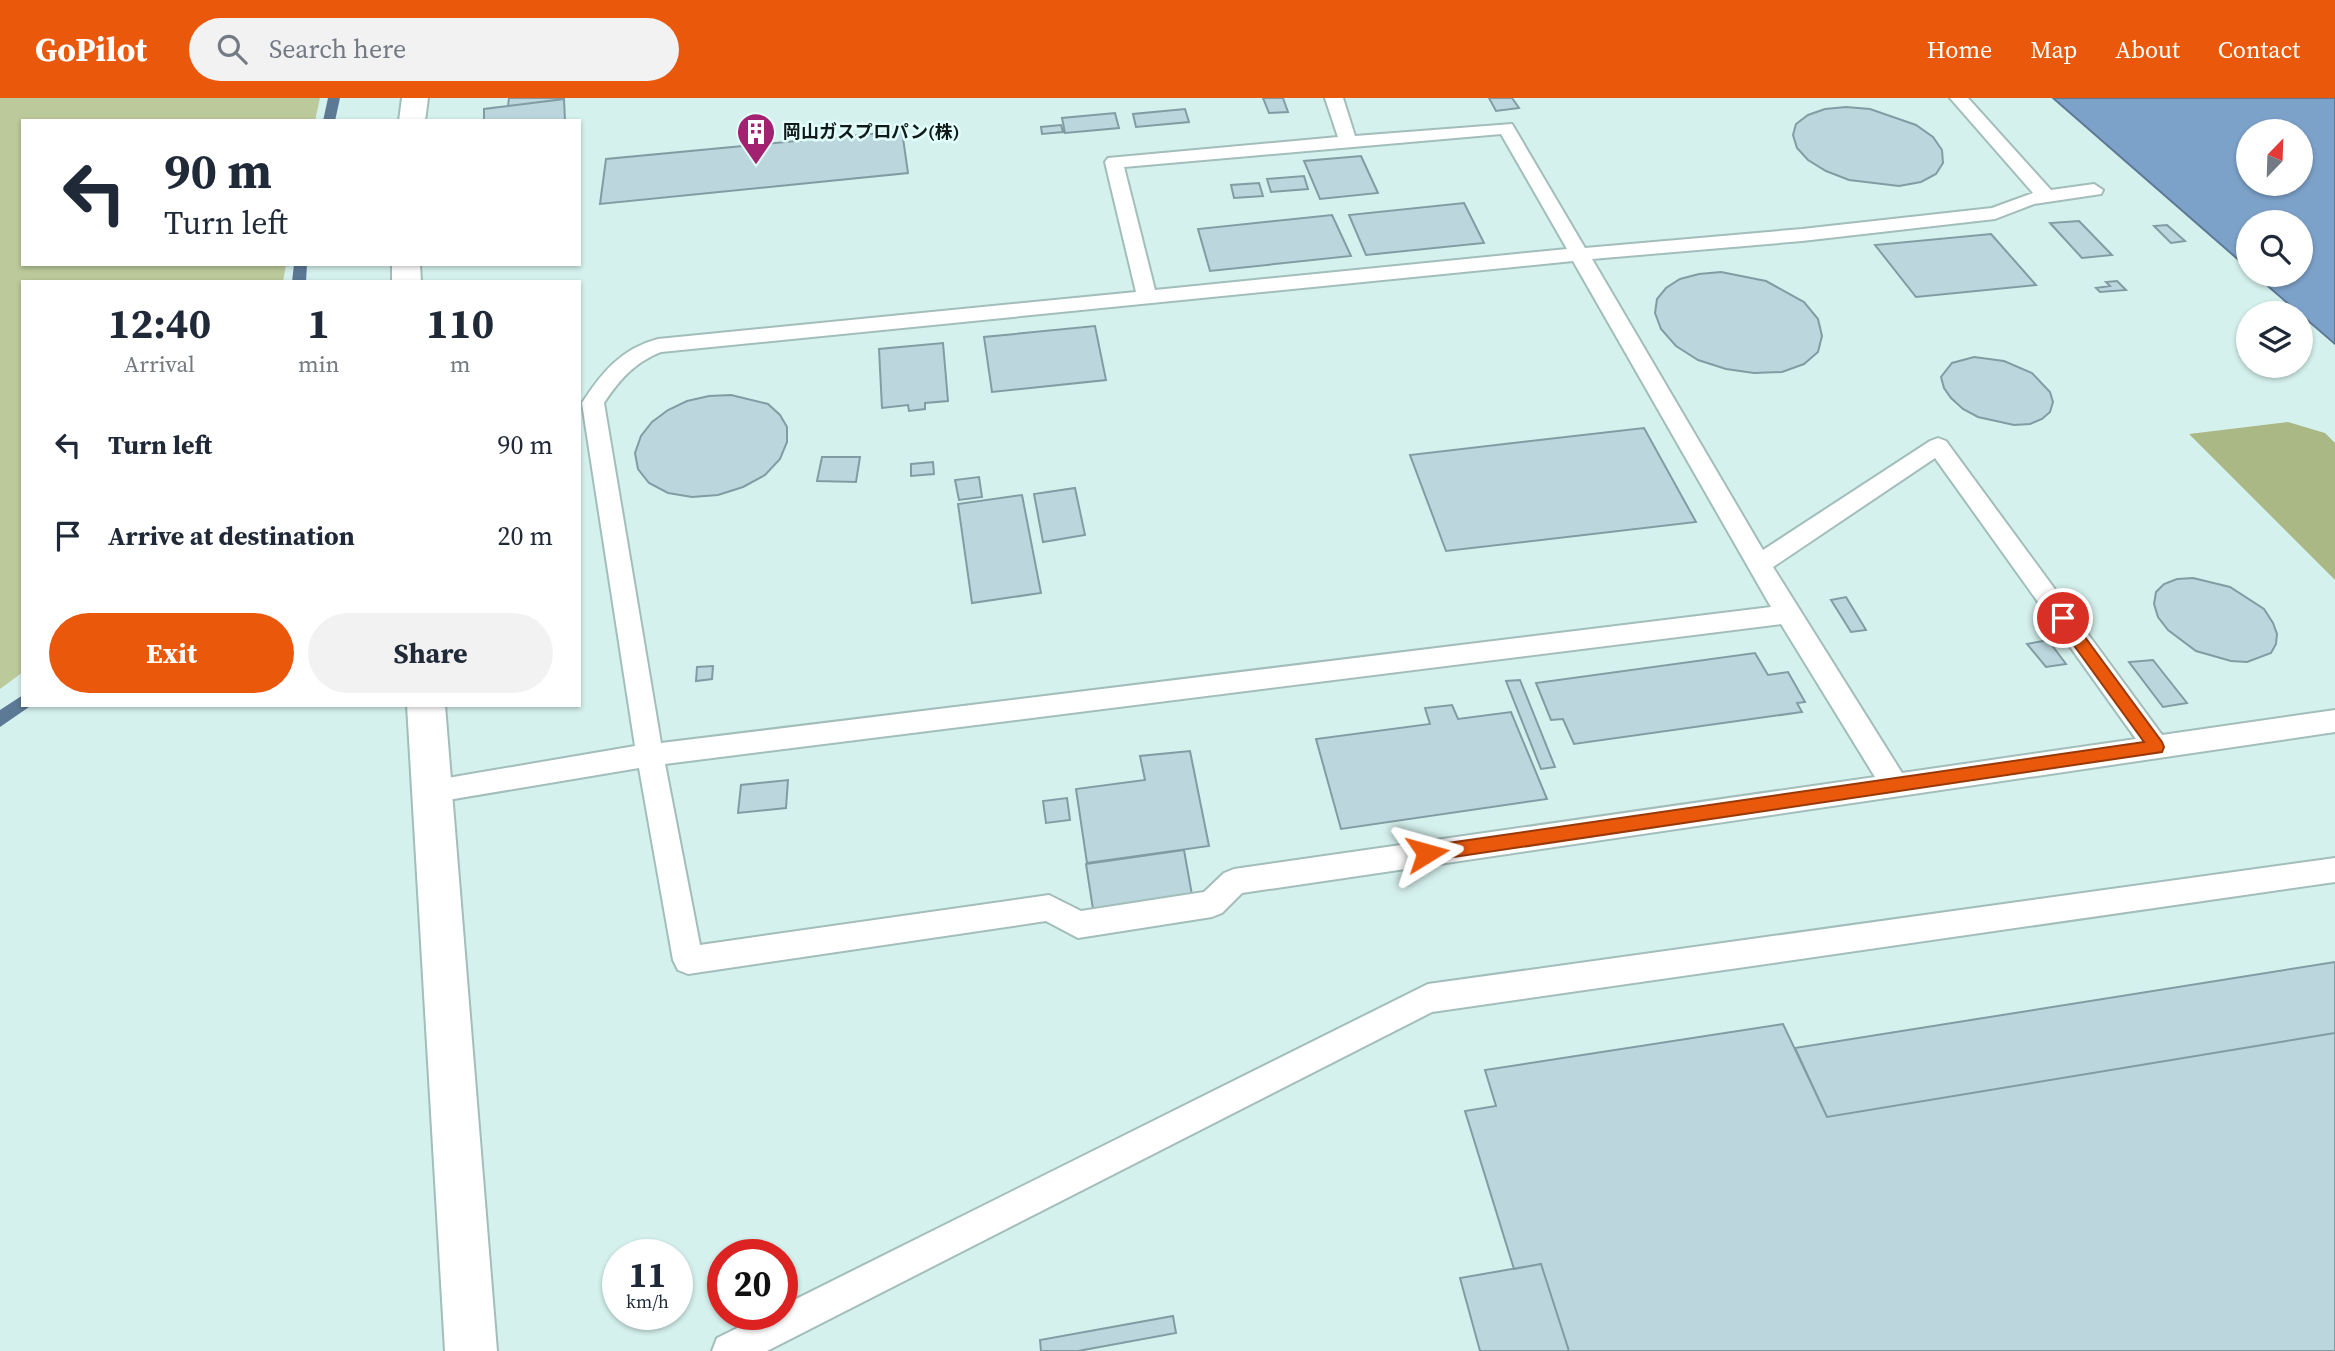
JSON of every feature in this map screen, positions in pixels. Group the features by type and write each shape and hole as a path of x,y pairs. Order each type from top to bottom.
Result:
{"street":[{"path":"412,119 415,98"},
{"path":"426,707 471,1351"}],"lane":[{"path":"1334,98 1348,142"},
{"path":"1959,98 2047,197"},
{"path":"1147,297 1114,162 1506,128 1788,614 1895,785"},
{"path":"2094,190 2030,199 1995,213 1802,235 1720,240 658,346 631,356 616,369 593,403 650,755 688,960 1049,908 1078,925 1212,904 1234,882 2335,721"},
{"path":"1759,564 1938,446 2156,747"},
{"path":"430,792 650,755 1788,614"},
{"path":"730,1351 1428,998 2335,870"}],"green space":[{"path":"0,98 320,98 315,119 21,119 21,266 286,266 283,280 21,280 21,673 0,689"},
{"path":"2288,422 2325,433 2335,443 2335,580 2189,434"}],"water":[{"path":"2053,98 2335,98 2335,344 2313,325 2313,301 2285,301 2269,287 2313,287 2313,210 2236,210 2236,258"}],"building":[{"path":"509,98 564,98 564,99 508,106"},
{"path":"1263,98 1283,98 1288,112 1269,113"},
{"path":"1489,98 1512,98 1519,108 1496,111"},
{"path":"564,99 565,119 484,119 484,109"},
{"path":"1185,109 1189,122 1136,127 1133,114"},
{"path":"1825,109 1870,109 1916,125 1933,137 1942,150 1943,163 1936,174 1921,182 1899,186 1849,180 1808,160 1797,148 1793,135 1796,124 1808,115"},
{"path":"1115,113 1119,128 1065,133 1062,118"},
{"path":"1061,125 1063,132 1042,134 1041,127"},
{"name":"岡山ガスプロパン(株)","path":"902,131 908,173 600,204 606,159"},
{"path":"1361,156 1378,193 1320,199 1304,161"},
{"path":"1304,176 1308,189 1271,192 1267,179"},
{"path":"1259,183 1263,196 1234,198 1231,185"},
{"path":"1464,203 1484,243 1366,255 1349,215"},
{"path":"1332,215 1351,256 1210,271 1198,229"},
{"path":"2079,221 2112,255 2082,258 2050,223"},
{"path":"2167,225 2185,241 2171,243 2154,226"},
{"path":"1991,234 2036,285 1916,297 1875,245"},
{"path":"1721,272 1766,281 1804,302 1818,319 1822,336 1818,352 1804,364 1782,372 1754,373 1726,369 1698,360 1676,346 1661,329 1655,313 1657,299 1666,288 1680,279"},
{"path":"2117,281 2126,290 2100,292 2096,288 2110,286 2106,282"},
{"path":"1095,326 1106,380 992,392 984,337"},
{"path":"943,343 948,401 925,403 925,409 909,411 908,405 882,408 879,349"},
{"path":"1974,357 2004,361 2032,373 2050,392 2053,402 2050,412 2030,424 2014,425 1978,417 1963,409 1944,388 1941,377 1952,363"},
{"path":"731,395 768,404 780,415 787,427 787,442 780,459 765,475 743,487 718,495 692,497 668,493 649,483 638,469 635,453 641,436 652,422 687,401"},
{"path":"1644,428 1696,522 1446,551 1410,455"},
{"path":"822,457 860,457 856,482 817,481"},
{"path":"933,462 934,474 911,476 911,464"},
{"path":"979,477 982,497 959,500 955,480"},
{"path":"1075,488 1085,535 1043,542 1034,494"},
{"path":"1022,495 1041,593 972,603 958,504"},
{"path":"2193,578 2230,587 2264,609 2277,634 2271,653 2247,662 2231,661 2196,651 2168,630 2158,617 2154,604 2156,592 2164,584 2177,579"},
{"path":"1846,597 1866,630 1851,632 1831,600"},
{"path":"2048,640 2066,664 2046,667 2027,644"},
{"path":"1755,653 1768,675 1788,672 1805,702 1797,703 1802,712 1574,744 1563,719 1551,720 1536,683"},
{"path":"2153,660 2187,703 2163,707 2129,662"},
{"path":"713,666 712,679 696,681 697,667"},
{"path":"1520,680 1555,767 1541,769 1506,681"},
{"path":"1452,705 1458,719 1511,712 1547,799 1341,829 1316,739 1430,724 1425,708"},
{"path":"1190,751 1209,846 1087,863 1076,789 1145,780 1140,756"},
{"path":"788,780 786,808 738,813 741,785"},
{"path":"1067,798 1070,820 1046,823 1043,801"},
{"path":"1184,850 1192,895 1093,909 1086,864"},
{"path":"2335,962 2335,1033 1827,1117 1795,1048"},
{"path":"1783,1024 1827,1117 2335,1033 2335,1351 1569,1351 1541,1264 1514,1269 1465,1111 1496,1106 1485,1070"},
{"path":"1541,1264 1569,1351 1480,1351 1460,1278"},
{"path":"1173,1316 1176,1333 1078,1351 1041,1351 1040,1340"}],"waterway":[{"path":"329,119 334,98"},
{"path":"299,280 301,266"},
{"path":"0,720 21,704"}],"place":[{"name":"岡山ガスプロパン(株)","path":"756,166"}],"route":[{"path":"1427,853 2156,747 2063,618"}]}
